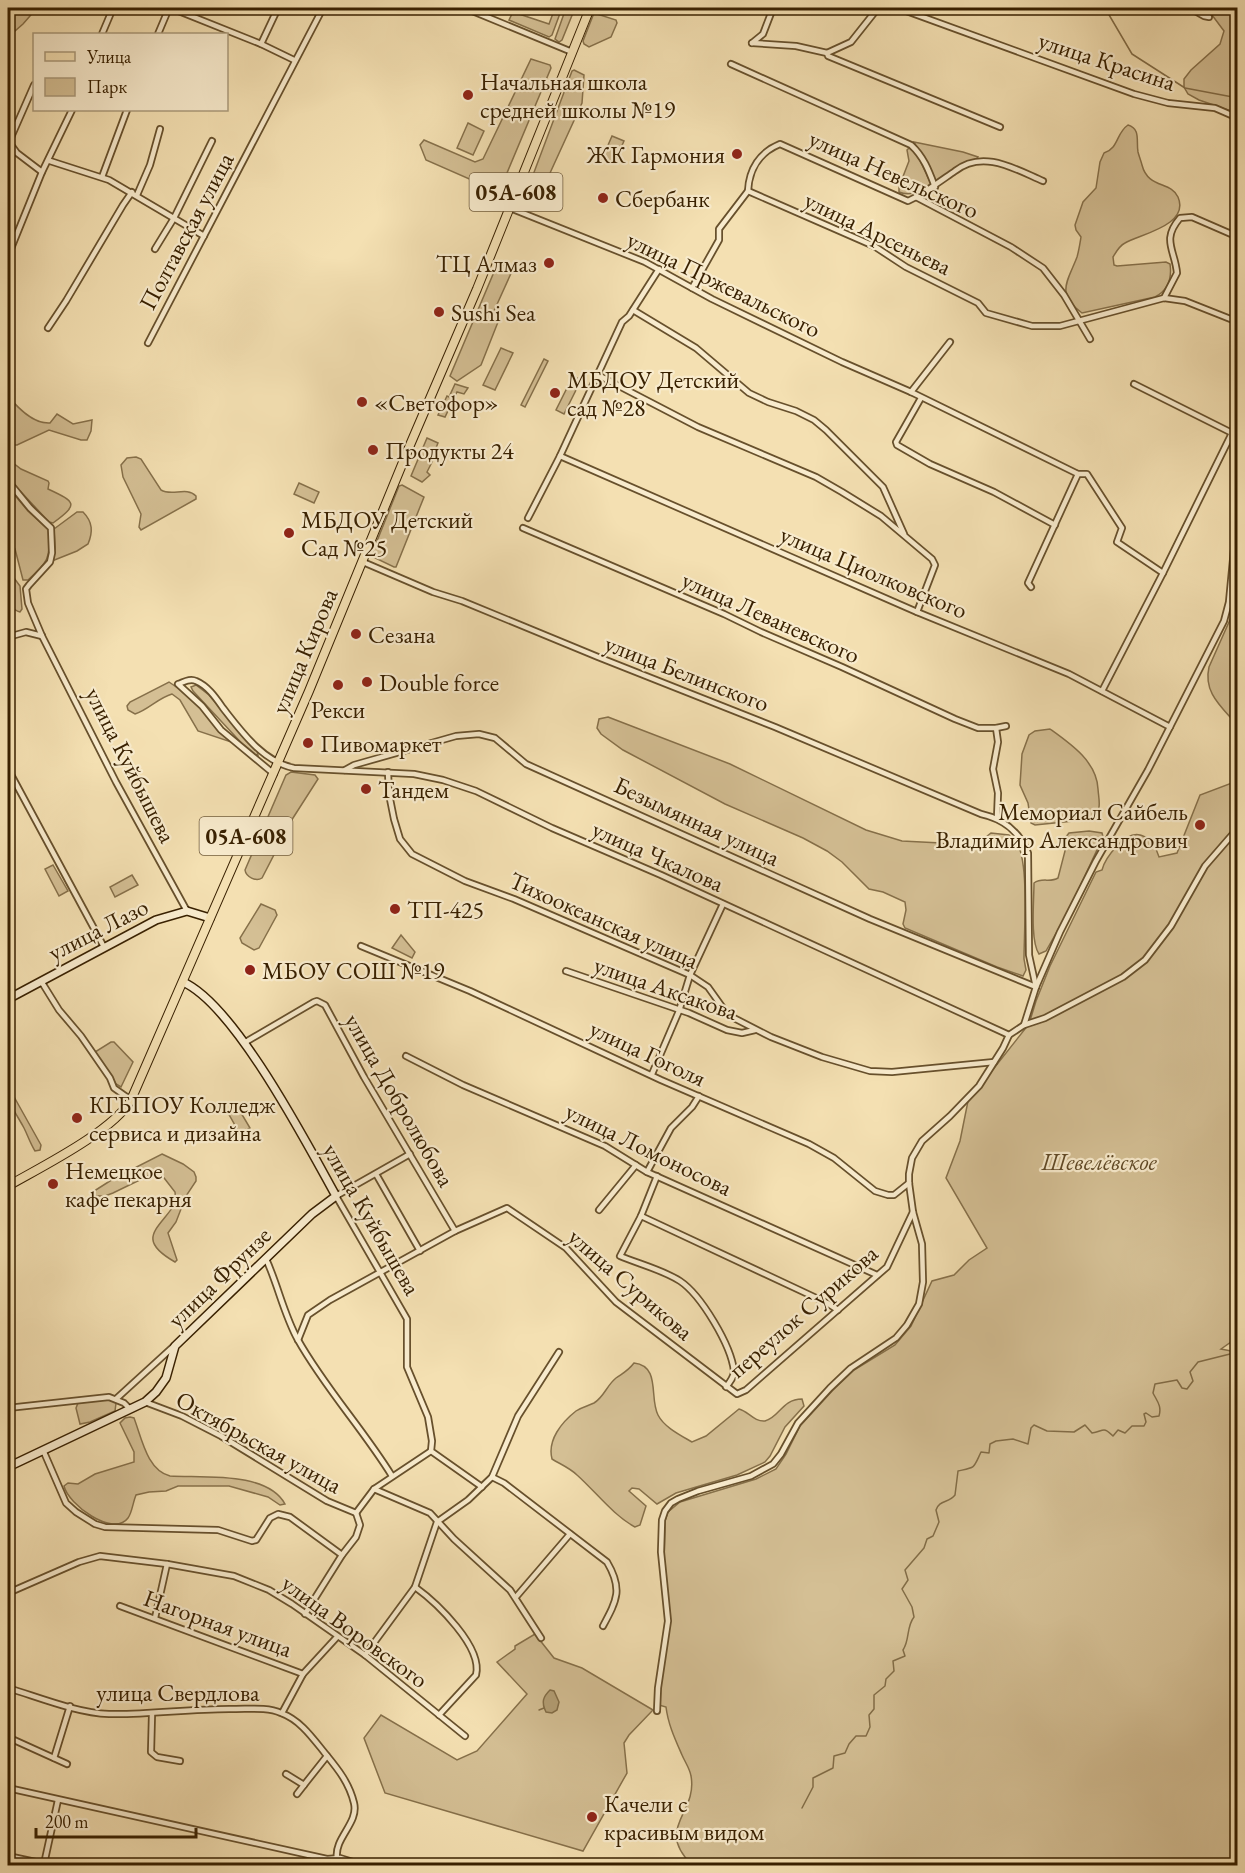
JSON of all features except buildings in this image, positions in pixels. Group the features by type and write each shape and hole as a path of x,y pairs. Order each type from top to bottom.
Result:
{"main road":[{"name":"улица Кирова","path":"8,1186 99,1131 116,1119 131,1100 274,774 510,208 590,8"},
{"name":"улица Лазо","path":"8,999 156,920 187,911 210,918"},
{"name":"улица Куйбышева","path":"183,982 192,986 216,1009 244,1043 301,1134 336,1196"},
{"name":"улица Фрунзе","path":"8,1467 145,1402 161,1386 175,1346 312,1214 336,1196"}],"street":[{"path":"102,33 113,8"},
{"path":"158,33 170,8 261,44 294,60"},
{"path":"261,44 278,8"},
{"name":"Полтавская улица","path":"148,343 323,8"},
{"path":"465,8 572,52"},
{"path":"773,8 763,34 752,43 796,46 827,53 828,56 1000,127"},
{"path":"827,53 851,42 878,8"},
{"name":"улица Красина","path":"898,8 948,24 1134,94 1168,103 1215,108 1238,118"},
{"path":"1190,8 1209,17"},
{"path":"731,64 911,146 919,153 935,187"},
{"path":"33,87 9,142 18,153 42,172"},
{"path":"8,256 42,172 50,161 72,111"},
{"path":"102,177 127,111"},
{"path":"48,328 123,205 135,194 150,165 160,129"},
{"path":"155,249 174,218 212,141"},
{"name":"улица Невельского","path":"748,190 750,175 755,163 780,144 908,201 916,197 1011,247 1043,268 1080,321"},
{"path":"916,197 935,187 962,166 992,160 1043,181"},
{"path":"50,161 102,177 135,194 204,236"},
{"path":"692,288 719,240 719,229 748,190"},
{"name":"улица Арсеньева","path":"748,190 874,246 906,267 978,303 986,313 1032,326 1052,327 1080,321"},
{"name":"улица Пржевальского","path":"510,208 630,255 842,362 911,392 1078,474 1087,474 1122,528 1117,542 1163,573"},
{"path":"1164,298 1177,273 1171,254 1170,239 1177,220 1184,216 1192,217 1238,237"},
{"path":"528,518 560,456 622,322 633,310 658,269"},
{"path":"1090,339 1080,321 1164,298 1185,301 1238,322"},
{"path":"633,310 696,348 749,393 814,420 826,430 883,487 905,537"},
{"path":"911,392 950,342"},
{"path":"596,374 698,427 816,477 867,507 932,559 935,565 917,612"},
{"path":"1102,691 1235,435 1134,384"},
{"path":"921,398 896,442 897,446 930,464 994,492 1055,525"},
{"name":"улица Циолковского","path":"560,456 917,612 1069,674 1170,727"},
{"path":"1030,587 1028,583 1078,474"},
{"name":"улица Куйбышева","path":"8,481 30,508 51,528 50,562 26,590 28,603 42,636 138,824 187,911"},
{"path":"1024,1025 1036,987 1060,932 1096,861 1148,770 1228,609 1238,507"},
{"name":"улица Леваневского","path":"523,528 724,614 955,719 978,728 1006,726"},
{"name":"улица Белинского","path":"363,562 432,592 462,601 776,727 981,814 997,818"},
{"path":"8,637 26,632 42,636"},
{"path":"274,774 221,730 196,700 178,684 190,680 197,681 211,692 260,750 278,764"},
{"path":"996,728 998,742 993,769 998,793 997,818 1022,838 1028,854 1029,955 1036,987"},
{"name":"Безымянная улица","path":"342,771 354,765 456,736 479,734 490,736 526,764 870,919 1036,987"},
{"name":"улица Чкалова","path":"278,764 294,768 388,772 429,777 476,791 552,828 1009,1035"},
{"path":"8,769 104,947"},
{"name":"Тихоокеанская улица","path":"388,772 394,819 400,839 412,854 465,881 536,908 690,975 708,987 728,1015 755,1030 822,1057 877,1072 912,1072 994,1062"},
{"path":"657,1711 658,1688 668,1622 661,1558 662,1520 665,1511 671,1503 678,1499 751,1476 773,1464 798,1423 830,1388 850,1368 884,1347 902,1332 919,1304 923,1282 922,1244 913,1212 909,1183 910,1165 918,1146 969,1097 986,1075 1009,1035 1024,1025 1045,1018 1123,977 1145,960 1171,926 1205,866 1238,828"},
{"path":"652,1074 679,1011 690,975 723,904"},
{"name":"улица Гоголя","path":"361,946 470,991 824,1152 880,1193 894,1195 909,1183"},
{"name":"улица Аксакова","path":"566,971 690,1013 727,1030 742,1033 755,1030"},
{"path":"41,981 58,1010 81,1036 110,1078 114,1088 131,1100"},
{"name":"улица Добролюбова","path":"244,1043 309,1005 317,1001 322,1003 455,1231"},
{"name":"улица Ломоносова","path":"406,1056 463,1085 605,1146 647,1172 877,1275"},
{"path":"647,1172 671,1128 692,1107 699,1096"},
{"name":"улица Фрунзе","path":"336,1196 410,1154"},
{"path":"599,1210 636,1165"},
{"path":"376,1174 420,1251"},
{"path":"657,1176 641,1216 838,1310"},
{"name":"улица Куйбышева","path":"336,1196 407,1319 407,1367 428,1417 432,1441 431,1451"},
{"name":"улица Сурикова","path":"455,1231 502,1209 511,1209 566,1248 616,1302 726,1387 731,1381 734,1370 715,1322 697,1299 680,1282 620,1256 641,1216"},
{"name":"переулок Сурикова","path":"726,1387 737,1394 746,1390 887,1266 913,1212"},
{"path":"298,1340 308,1315 330,1300 374,1275 381,1274 455,1231"},
{"path":"266,1259 298,1340 322,1379 375,1449 392,1476"},
{"path":"116,1399 175,1346"},
{"path":"365,1655 415,1587 437,1522 442,1516 468,1500 492,1477 518,1416 559,1352"},
{"path":"8,1408 109,1397 130,1409"},
{"name":"Октябрьская улица","path":"145,1402 182,1416 221,1436 327,1501 356,1513"},
{"path":"43,1450 66,1503 76,1512 101,1526 218,1530 256,1540 270,1518 278,1514 290,1517 342,1554"},
{"path":"306,1614 342,1554 360,1530 356,1513 374,1489 392,1476 431,1451 482,1487"},
{"path":"492,1477 504,1483 608,1562 618,1594 603,1626"},
{"name":"Октябрьская улица","path":"374,1489 427,1510 516,1597 541,1638"},
{"path":"516,1597 570,1534"},
{"name":"улица Воровского","path":"8,1593 32,1580 94,1557 167,1564 234,1576 269,1590 306,1614 337,1638 365,1655 465,1736"},
{"path":"155,1618 167,1564"},
{"path":"415,1587 463,1633 478,1667 476,1676 439,1715"},
{"name":"Нагорная улица","path":"120,1606 303,1674"},
{"path":"282,1713 303,1674 337,1638"},
{"name":"улица Свердлова","path":"8,1688 106,1714 152,1714 215,1708 282,1713 305,1728 343,1776 355,1808 352,1820 337,1849 337,1858"},
{"path":"54,1758 70,1706"},
{"path":"152,1714 152,1752 157,1757 180,1761"},
{"path":"14,1740 68,1764"},
{"path":"297,1794 327,1756"},
{"path":"286,1774 304,1785"},
{"path":"8,1788 366,1866"},
{"path":"44,1864 58,1800"},
{"path":"8,1856 54,1866"}],"green space":[{"path":"8,8 37,8 8,37"},
{"path":"555,8 562,8 552,35 549,37 509,20 513,12 549,24"},
{"path":"566,8 575,8 562,40 559,42 555,39"},
{"path":"1209,8 1237,8 1237,113 1199,100 1188,94 1184,87 1184,79 1191,70 1220,44 1224,31"},
{"path":"594,13 616,20 617,23 611,37 589,47 583,41"},
{"path":"531,59 550,65 551,68 499,192 426,160 420,145 424,140 475,162 483,159"},
{"path":"572,71 584,75 582,103 534,208 521,207"},
{"path":"468,123 484,131 473,155 457,148"},
{"path":"1128,125 1135,129 1138,152 1145,173 1149,178 1175,192 1180,207 1177,215 1162,227 1121,246 1113,257 1114,265 1166,262 1170,264 1170,279 1164,291 1155,297 1082,313 1074,306 1066,293 1066,286 1077,257 1081,237 1075,225 1083,202 1096,188 1100,162 1104,153 1112,148"},
{"path":"612,136 624,141 614,164 602,159"},
{"path":"914,142 978,157 976,160 960,165 936,182"},
{"path":"909,148 917,154 931,184 912,194 899,192 909,161 907,150"},
{"path":"501,264 513,269 494,311 500,317 481,365 457,381 450,376 497,265"},
{"path":"501,348 513,353 495,390 483,385"},
{"path":"544,359 548,361 525,407 521,405"},
{"path":"573,376 581,380 564,414 556,410"},
{"path":"455,384 468,388 464,394 457,392 445,417 438,415 447,396 449,397"},
{"path":"8,396 21,410 44,423 50,423 57,414 73,424 92,420 87,440 49,430 17,445 8,445"},
{"path":"427,438 438,443 434,453 436,454 427,472 430,475 422,482 411,476"},
{"path":"127,458 141,459 161,490 192,493 196,499 141,530 139,527 141,514 123,477 121,465"},
{"path":"8,459 21,469 48,481 48,489 69,500 71,504 67,512 53,523 49,522 8,478"},
{"path":"299,483 319,492 314,503 294,494"},
{"path":"402,485 424,497 396,567 394,567 371,556 399,486"},
{"path":"8,487 28,511 50,531 48,554 44,564 28,580 23,580 15,549 13,547 8,549"},
{"path":"77,512 83,512 90,523 91,535 88,544 52,561 55,549 54,529"},
{"path":"8,554 14,578 20,586 22,609 20,612 14,609 8,596"},
{"path":"1237,604 1237,725 1215,699 1208,676 1209,667"},
{"path":"169,682 191,697 231,742 198,731 180,700 172,694 135,714 128,710 127,706 130,702"},
{"path":"196,685 209,695 258,755 248,750 193,691 191,687"},
{"path":"608,717 730,764 866,830 902,841 941,843 965,848 976,845 991,833 1009,835 1018,845 1024,868 1026,970 1023,976 905,928 903,924 905,902 883,892 869,889 842,862 803,838 725,804 623,750 601,734 597,728 599,719"},
{"path":"1050,729 1082,754 1093,770 1097,779 1099,805 1098,812 1093,819 1035,825 1031,823 1028,803 1020,785 1022,754 1029,735 1035,731"},
{"path":"291,772 315,775 318,779 293,818 262,878 254,879 247,875 245,870 286,775"},
{"name":"Шевелёвское","path":"1237,781 1238,1337 1221,1349 1231,1351 1237,1345 1237,1865 692,1865 681,1852 677,1840 680,1820 689,1801 691,1776 672,1731 666,1707 659,1705 670,1624 664,1566 665,1521 668,1512 680,1502 756,1479 776,1469 800,1426 833,1390 854,1370 895,1345 911,1326 932,1281 954,1275 969,1260 987,1248 946,1178 960,1141 968,1101 1029,1024 1050,966 1096,872 1102,870 1116,846 1128,837 1140,835 1153,841 1159,857 1177,853 1200,795"},
{"path":"1089,831 1102,833 1103,837 1068,912 1046,951 1039,954 1033,930 1034,883 1058,878 1065,851 1065,838 1069,833"},
{"path":"53,865 68,891 59,896 45,869"},
{"path":"132,875 138,885 115,897 110,887"},
{"path":"261,904 275,910 277,915 259,948 254,950 242,943 240,938"},
{"path":"401,935 415,952 412,958 392,948"},
{"path":"114,1042 133,1062 121,1087 116,1084 95,1052"},
{"path":"8,1086 41,1145 40,1150 35,1151 13,1108"},
{"path":"237,1106 250,1128 240,1134 227,1111"},
{"path":"162,1154 183,1164 194,1172 196,1177 176,1222 168,1233 177,1260 175,1262 162,1254 155,1246 153,1239 158,1226 176,1202 175,1192 161,1174 154,1173 105,1196 93,1196 91,1193"},
{"path":"634,1363 642,1365 651,1376 658,1415 664,1423 692,1442 706,1436 739,1409 758,1420 765,1421 795,1400 802,1399 804,1406 785,1427 765,1462 737,1475 676,1493 657,1504 639,1489 632,1488 629,1491 646,1506 640,1525 635,1527 612,1510 568,1468 552,1459 551,1452 554,1438 566,1420 580,1408 594,1403 613,1381"},
{"path":"113,1399 116,1403 115,1411 80,1424 76,1408 78,1403"},
{"path":"130,1417 134,1418 146,1453 162,1473 170,1476 233,1478 249,1481 276,1493 285,1504 280,1505 268,1497 229,1486 178,1486 166,1491 136,1495 128,1518 121,1523 112,1524 92,1516 74,1501 64,1486 68,1483 78,1484 95,1474 134,1462 134,1452 120,1423"},
{"path":"535,1634 554,1658 582,1668 653,1710 624,1743 627,1773 583,1851 385,1793 364,1738 381,1715 457,1760 477,1751 527,1694 497,1662 515,1649 515,1646"}],"shaded area":[{"path":"550,1690 554,1691 559,1702 557,1710 552,1713 546,1712 543,1702"}],"waterway":[{"path":"1105,8 1132,54 1185,88 1238,98"},
{"path":"802,1808 813,1787 813,1778 833,1768 834,1756 845,1753 856,1736 866,1736 870,1727 869,1715 874,1709 874,1695 885,1686 886,1679 894,1671 893,1661 905,1656 903,1650 914,1617 912,1607 902,1589 908,1580 905,1570 924,1548 927,1539 933,1536 939,1522 937,1507 955,1495 958,1471 973,1466 981,1452 989,1453 990,1444 996,1441 1013,1439 1028,1444 1031,1428 1034,1425 1047,1431 1074,1432 1085,1425 1092,1433 1105,1430 1113,1436 1118,1430 1125,1433 1132,1426 1144,1426 1146,1422 1144,1414 1152,1417 1159,1416 1159,1406 1153,1393 1155,1384 1177,1380 1182,1388 1187,1389 1193,1381 1190,1372 1198,1362 1238,1352"},
{"path":"539,1710 544,1708"}],"place":[{"name":"Начальная школа средней школы №19","path":"468,95"},
{"name":"ЖК Гармония","path":"737,154"},
{"name":"Сбербанк","path":"603,198"},
{"name":"ТЦ Алмаз","path":"549,263"},
{"name":"Sushi Sea","path":"439,312"},
{"name":"МБДОУ Детский сад №28","path":"555,393"},
{"name":"«Светофор»","path":"362,402"},
{"name":"Продукты 24","path":"373,450"},
{"name":"МБДОУ Детский Сад №25","path":"289,533"},
{"name":"Сезана","path":"356,634"},
{"name":"Double force","path":"367,682"},
{"name":"Рекси","path":"338,685"},
{"name":"Пивомаркет","path":"308,743"},
{"name":"Тандем","path":"366,789"},
{"name":"Мемориал Сайбель Владимир Александрович","path":"1200,825"},
{"name":"ТП-425","path":"395,909"},
{"name":"МБОУ СОШ №19","path":"250,970"},
{"name":"КГБПОУ Колледж сервиса и дизайна","path":"77,1118"},
{"name":"Немецкое кафе пекарня","path":"53,1184"},
{"name":"Качели с красивым видом","path":"592,1817"}]}
